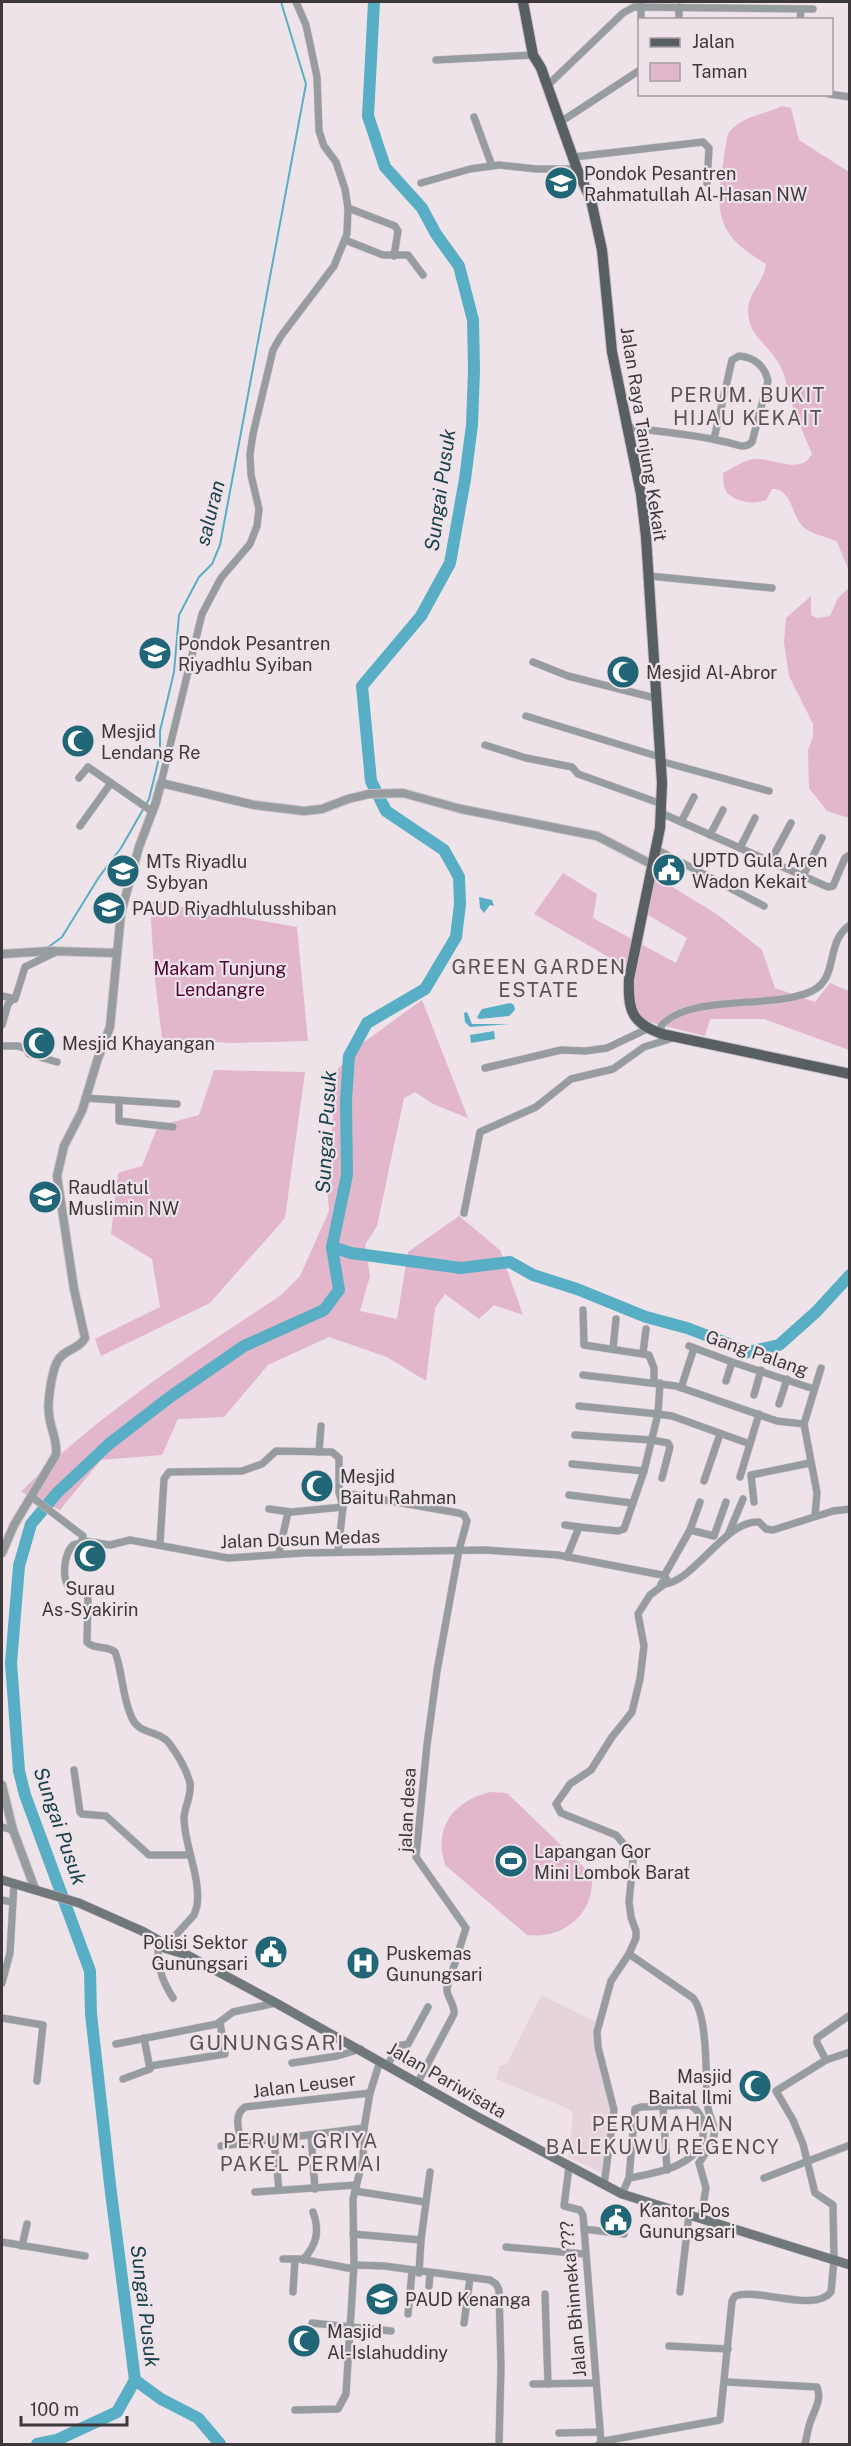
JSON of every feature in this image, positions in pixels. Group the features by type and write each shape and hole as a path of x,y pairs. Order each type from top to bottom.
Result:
{"main road":[{"name":"Jalan Raya Tanjung Kekait","path":"523,2 533,55 541,68 562,121 577,169 591,200 602,250 612,352 641,494 649,576 662,808 628,999 638,1021 647,1029"},
{"path":"647,1029 849,1074"},
{"name":"Jalan Pariwisata","path":"2,1880 79,1903 127,1923 161,1944 187,1955 361,2049 569,2167 622,2194 849,2265"}],"street":[{"path":"2,1553 14,1525 34,1498 57,1452 48,1412 55,1366 63,1353 81,1344 85,1338 74,1289 57,1176 64,1146 82,1111 110,1027 121,913 148,810 161,783 202,614 215,586 250,544 257,526 259,509 251,475 251,444 273,350 334,266 345,240 348,208 339,171 322,142 319,131 317,77 306,25 296,2"},
{"path":"547,86 630,8 679,5 813,9"},
{"path":"641,6 641,18"},
{"path":"800,18 801,9"},
{"path":"436,60 533,55"},
{"path":"562,121 638,71"},
{"path":"833,95 849,97"},
{"path":"474,117 492,166"},
{"path":"574,157 704,142 709,148 707,183"},
{"path":"421,183 492,166 577,169"},
{"path":"348,208 395,226 398,231 394,256"},
{"path":"345,240 383,255 409,256 423,275"},
{"path":"626,427 714,439 744,447 752,442 768,381 762,368 751,357 739,356 732,360 714,439"},
{"path":"649,576 772,588"},
{"path":"533,663 568,676 655,698"},
{"path":"526,716 769,791"},
{"path":"486,745 526,758 573,768 578,774 662,808 681,822 828,887 833,886 845,858 849,855"},
{"path":"79,778 88,768 148,810"},
{"path":"80,826 111,783"},
{"path":"161,783 285,810 316,810 348,799 389,792 410,794 461,809 597,836 651,864"},
{"path":"681,822 694,797"},
{"path":"710,835 723,810"},
{"path":"740,848 755,818"},
{"path":"770,862 791,823"},
{"path":"803,876 822,838"},
{"path":"656,849 764,906"},
{"path":"662,1034 661,1026 665,1021 682,1012 781,999 813,990 829,972 835,940 849,925"},
{"path":"2,954 44,951 116,953"},
{"path":"2,1025 8,1004 15,999 26,966 58,951"},
{"path":"2,996 15,999"},
{"path":"485,1068 561,1050 607,1048 647,1029"},
{"path":"464,1213 480,1132 536,1107 571,1079 613,1069 654,1042 678,1037"},
{"path":"2,1046 22,1047 27,1049 29,1055 57,1062"},
{"path":"85,1098 177,1104"},
{"path":"119,1100 119,1121 173,1127"},
{"path":"565,1525 621,1531 626,1524 644,1471 658,1414 657,1383 650,1355 584,1345 583,1310"},
{"path":"613,1349 616,1319"},
{"path":"643,1353 646,1329"},
{"name":"Gang Palang","path":"681,1388 692,1347 814,1389"},
{"path":"726,1381 732,1362"},
{"name":"Gang Palang","path":"815,1516 817,1493 804,1424 822,1368"},
{"path":"754,1395 761,1370"},
{"path":"583,1376 657,1383 681,1388 777,1420 804,1424"},
{"path":"779,1404 787,1379"},
{"path":"579,1406 672,1416 750,1444"},
{"path":"740,1477 759,1414"},
{"path":"319,1452 321,1426"},
{"path":"704,1481 720,1434"},
{"path":"575,1435 668,1443 670,1446 662,1478"},
{"path":"160,1544 164,1479 169,1472 235,1472 262,1464 277,1451 333,1452 339,1457 339,1492 343,1507 338,1552"},
{"path":"754,1502 751,1475 810,1463"},
{"path":"572,1464 644,1471"},
{"path":"339,1492 461,1513 467,1523 459,1550"},
{"path":"569,1495 632,1503"},
{"path":"34,1498 82,1536 82,1541 73,1545 66,1554 66,1584 70,1588 88,1594 86,1641 90,1646 109,1648 116,1653 120,1678 133,1720 141,1729 166,1740 180,1758 190,1785 184,1819 198,1897 195,1912 161,1944 157,1958 159,1972 173,1998"},
{"path":"728,1536 743,1499"},
{"path":"604,2185 614,2110 598,2048 597,2032 611,1981 629,1954 636,1934 628,1902 633,1866 631,1854 616,1836 561,1813 556,1804 570,1784 591,1770 612,1737 632,1712 640,1679 644,1646 639,1614 650,1594 662,1583 690,1530 700,1502"},
{"path":"690,1530 714,1536 726,1502"},
{"path":"269,1509 288,1512 343,1507"},
{"path":"662,1583 676,1582 728,1536 751,1522 759,1522 766,1529 773,1530 815,1516 849,1509"},
{"path":"279,1553 288,1512"},
{"path":"567,1557 579,1527"},
{"name":"Jalan Dusun Medas","path":"82,1541 107,1545 127,1540 160,1544 221,1558 279,1553 459,1550 534,1553 640,1570 662,1583"},
{"name":"jalan desa","path":"418,2082 454,2014 454,2004 447,1993 447,1988 466,1928 416,1857 428,1734 459,1550"},
{"path":"74,1770 82,1814 106,1816 148,1856 190,1855"},
{"path":"2,1785 13,1830 43,1891"},
{"path":"2,1827 13,1830"},
{"path":"2,1983 10,1953 14,1883"},
{"path":"2,1900 12,1902"},
{"path":"629,1954 690,1996 699,2009 706,2054 708,2104 715,2131 699,2163 706,2188 701,2218"},
{"path":"116,2044 220,2022 233,2012 276,2003"},
{"path":"296,2410 338,2409 347,2390 355,2188 363,2159 364,2128 370,2093 384,2063 398,2046 408,2044 428,2007"},
{"path":"826,2060 817,2043 817,2038 849,2015"},
{"path":"2,2018 43,2025 37,2081"},
{"path":"150,2066 226,2058 220,2022"},
{"path":"123,2079 149,2070 144,2038"},
{"path":"292,2063 337,2056 361,2049"},
{"path":"600,2443 719,2421 726,2382 734,2297 756,2294 797,2300 822,2300 832,2290 833,2205 816,2194 809,2162 793,2120 776,2090 826,2060 849,2052"},
{"name":"Jalan Leuser","path":"241,2142 238,2116 240,2111 246,2107 370,2093"},
{"path":"663,2106 667,2170"},
{"path":"622,2194 629,2178 634,2112 640,2107 692,2106 702,2120 703,2126 700,2142 692,2156 667,2170 629,2178"},
{"path":"221,2146 364,2128"},
{"path":"311,2135 315,2188"},
{"path":"274,2140 279,2190"},
{"path":"764,2178 849,2145"},
{"name":"Jalan Bhinneka ???","path":"569,2167 564,2206 582,2212 592,2310 600,2443"},
{"path":"408,2314 430,2172"},
{"path":"255,2192 355,2188 425,2202"},
{"path":"292,2292 299,2260 312,2250 317,2237 317,2224 313,2212"},
{"path":"680,2292 689,2215"},
{"path":"22,2246 27,2224"},
{"path":"584,2229 624,2234"},
{"path":"353,2234 421,2241"},
{"path":"2,2242 85,2256"},
{"path":"506,2247 585,2253"},
{"path":"282,2259 353,2267 384,2266 492,2281 498,2289 501,2367 500,2445"},
{"path":"429,2286 430,2274"},
{"path":"464,2323 470,2278"},
{"path":"545,2294 548,2384"},
{"path":"312,2323 391,2331"},
{"path":"669,2346 728,2349"},
{"path":"726,2382 817,2387 819,2390 818,2405 810,2421 806,2445"},
{"path":"533,2384 595,2383"},
{"path":"559,2433 600,2432"}],"shaded area":[{"path":"541,1995 598,2023 595,2033 613,2112 604,2174 568,2157 573,2117 571,2110 496,2079 500,2065 506,2065"}],"green space":[{"path":"782,106 791,108 799,140 849,172 849,571 837,542 803,527 783,492 772,489 766,500 751,502 731,496 724,487 723,473 746,461 761,459 793,465 807,460 812,454 794,409 782,370 750,324 749,303 766,264 751,255 731,236 721,215 719,203 728,134 739,123"},
{"path":"849,588 849,818 827,811 809,788 808,750 813,737 813,724 789,676 784,643 786,618 811,596 811,615 817,618 830,616 838,598"},
{"path":"563,873 597,894 593,918 676,963 687,938 648,915 653,875 718,915 762,950 775,988 815,1002 830,983 849,991 849,1050 764,1019 710,1019 705,1036 641,1020 629,991 633,971 534,914"},
{"name":"Makam Tunjung Lendangre","path":"150,901 297,927 308,1041 231,1043 162,1039 154,971"},
{"path":"422,1000 468,1118 433,1104 415,1092 404,1098 377,1226 365,1245 370,1276 360,1311 397,1319 408,1252 459,1216 500,1250 523,1315 494,1305 479,1319 445,1294 435,1308 426,1381 387,1357 329,1337 268,1365 224,1417 178,1419 162,1455 101,1460 60,1510 21,1492 81,1437 145,1387 280,1296 300,1276 329,1211 327,1186 337,1070 364,1042"},
{"path":"214,1070 305,1072 285,1218 210,1303 101,1356 95,1339 160,1307 152,1259 111,1234 118,1173 142,1166 158,1126 199,1115"},
{"name":"Lapangan Gor Mini Lombok Barat","path":"490,1792 507,1793 592,1875 592,1889 583,1912 565,1928 554,1933 527,1935 445,1865 442,1839 444,1828 450,1818 466,1802"}],"water":[{"path":"479,897 492,900 494,906 490,905 484,913 480,908"},
{"path":"510,1003 514,1005 515,1010 509,1016 479,1019 477,1017 482,1009"},
{"path":"467,1012 472,1024 510,1024 470,1027 465,1022 464,1013"},
{"path":"494,1031 495,1039 471,1043 470,1035"}],"waterway":[{"name":"saluran","path":"47,948 62,937 99,877 121,848 149,799 160,754 160,731 174,672 179,615 199,577 212,564 220,545 306,84 281,2"},
{"name":"Sungai Pusuk","path":"135,2380 91,2014 90,1971 25,1795 19,1771 11,1663 19,1566 31,1524 57,1493 109,1444 170,1397 244,1346 324,1310 339,1290 332,1247 347,1175 346,1100 349,1056 367,1023 425,989 456,937 460,904 459,877 444,850 386,811 371,781 362,686 421,616 450,563 472,425 474,370 473,320 459,266 436,234 422,208 385,167 368,116 374,2"},
{"path":"332,1247 351,1253 461,1268 510,1262 533,1275 577,1289 646,1317 687,1328 729,1344 744,1353 779,1345 816,1312 850,1275"},
{"path":"37,2444 57,2440 117,2412 135,2380 161,2399 198,2418 220,2444"}],"place":[{"name":"Pondok Pesantren Rahmatullah Al-Hasan NW","path":"561,183"},
{"name":"Pondok Pesantren Riyadhlu Syiban","path":"155,653"},
{"name":"Mesjid Al-Abror","path":"623,672"},
{"name":"Mesjid Lendang Re","path":"78,741"},
{"name":"UPTD Gula Aren Wadon Kekait","path":"669,870"},
{"name":"MTs Riyadlu Sybyan","path":"123,871"},
{"name":"PAUD Riyadhlulusshiban","path":"109,908"},
{"name":"Mesjid Khayangan","path":"39,1043"},
{"name":"Raudlatul Muslimin NW","path":"45,1197"},
{"name":"Mesjid Baitu Rahman","path":"317,1486"},
{"name":"Surau As-Syakirin","path":"90,1556"},
{"name":"Lapangan Gor Mini Lombok Barat","path":"511,1861"},
{"name":"Polisi Sektor Gunungsari","path":"271,1952"},
{"name":"Puskemas Gunungsari","path":"363,1963"},
{"name":"Masjid Baital Ilmi","path":"755,2086"},
{"name":"Kantor Pos Gunungsari","path":"616,2220"},
{"name":"PAUD Kenanga","path":"382,2299"},
{"name":"Masjid Al-Islahuddiny","path":"304,2341"}],"district":[{"name":"PERUM. BUKIT HIJAU KEKAIT","path":"748,406"},
{"name":"GREEN GARDEN ESTATE","path":"539,978"},
{"name":"GUNUNGSARI","path":"267,2042"},
{"name":"PERUMAHAN BALEKUWU REGENCY","path":"663,2136"},
{"name":"PERUM. GRIYA PAKEL PERMAI","path":"301,2152"}]}
